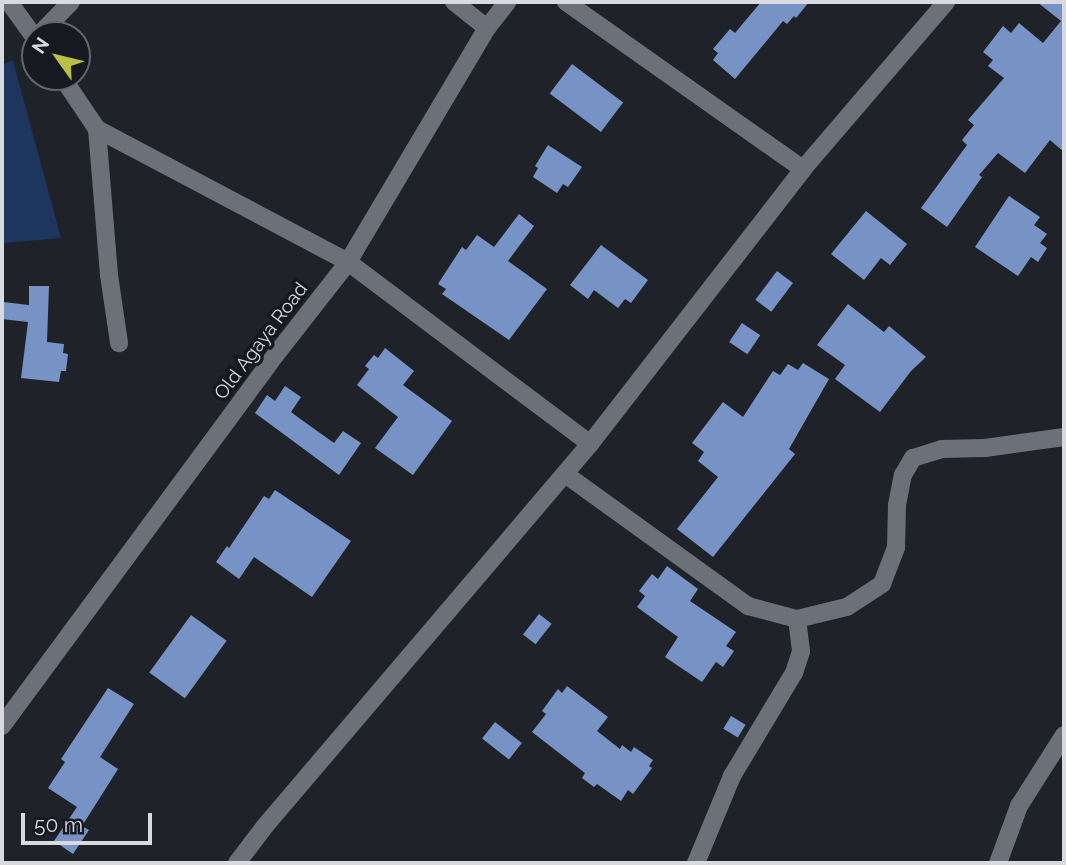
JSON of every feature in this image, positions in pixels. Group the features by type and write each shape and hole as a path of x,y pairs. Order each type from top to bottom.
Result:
{"street":[{"path":"9,2 25,21"},
{"path":"52,21 71,2"},
{"path":"454,2 487,28"},
{"name":"Old Agaya Road","path":"2,726 270,362 348,262 487,28 507,2"},
{"path":"566,2 803,170"},
{"path":"237,863 265,826 590,444 803,170 946,2"},
{"path":"71,91 97,129 348,262 590,444"},
{"path":"97,129 109,275 119,343"},
{"path":"565,474 748,606 797,619 847,607 882,584 896,547 897,505 903,475 913,458 942,449 985,448 1064,437"},
{"path":"696,863 732,776 794,673 801,650 797,619"},
{"path":"998,863 1020,806 1064,735"}],"shaded area":[{"path":"13,60 61,238 2,243 2,65"}],"building":[{"path":"761,2 809,2 796,18 794,16 787,24 783,21 735,79 713,60 718,53 713,49 730,29 735,33"},
{"path":"1037,2 1064,2 1064,152 1050,140 1025,173 998,153 979,175 982,177 947,227 921,208 967,145 962,140 974,125 968,120 1004,78 988,66 993,60 983,52 1003,26 1011,33 1019,23 1043,43 1061,21"},
{"path":"572,64 623,103 601,132 550,94"},
{"path":"548,145 582,167 568,187 563,184 557,193 533,177 538,168 535,166"},
{"path":"1009,196 1040,217 1034,225 1047,234 1040,243 1047,248 1038,262 1031,257 1018,276 975,247"},
{"path":"866,211 907,244 890,265 881,258 864,280 831,254"},
{"path":"519,214 534,226 508,261 547,289 509,340 442,294 446,289 438,284 462,247 466,250 477,235 494,247"},
{"path":"601,245 648,280 631,303 625,299 618,308 594,290 588,299 570,285"},
{"path":"777,271 793,283 771,312 755,300"},
{"path":"29,286 49,286 47,342 64,344 63,353 68,354 66,371 61,371 59,382 21,378 28,322 2,319 3,302 29,305"},
{"path":"848,304 884,332 889,326 926,357 911,371 880,412 835,379 845,365 817,345"},
{"path":"742,323 760,335 747,354 729,342"},
{"path":"385,348 414,371 403,385 452,421 413,475 375,448 398,417 357,385 369,369 365,366 374,355 378,358"},
{"path":"803,363 829,379 789,449 795,454 713,557 677,529 718,477 698,461 704,452 692,443 723,402 743,417 773,371 780,375 788,364 798,370"},
{"path":"285,386 301,397 291,412 299,418 334,443 343,431 361,443 339,475 255,413 267,395 275,401"},
{"path":"275,490 351,541 312,597 254,557 239,579 216,562 227,546 229,548 264,496 269,499"},
{"path":"667,566 698,589 690,601 736,632 726,646 734,651 723,667 716,662 702,682 665,657 678,637 637,607 645,596 639,591 652,574 658,579"},
{"path":"539,614 552,624 536,644 523,634"},
{"path":"191,615 227,641 185,698 149,672"},
{"path":"567,686 608,717 597,731 620,749 622,745 631,752 634,747 653,760 649,766 652,768 633,794 628,790 621,801 597,784 594,787 582,778 585,773 532,732 546,714 542,711 558,689 562,693"},
{"path":"108,688 134,704 100,757 118,769 82,826 89,830 73,854 54,841 77,807 48,788 65,762 61,759"},
{"path":"731,716 746,725 738,738 723,729"},
{"path":"495,722 522,743 509,759 482,739"}]}
